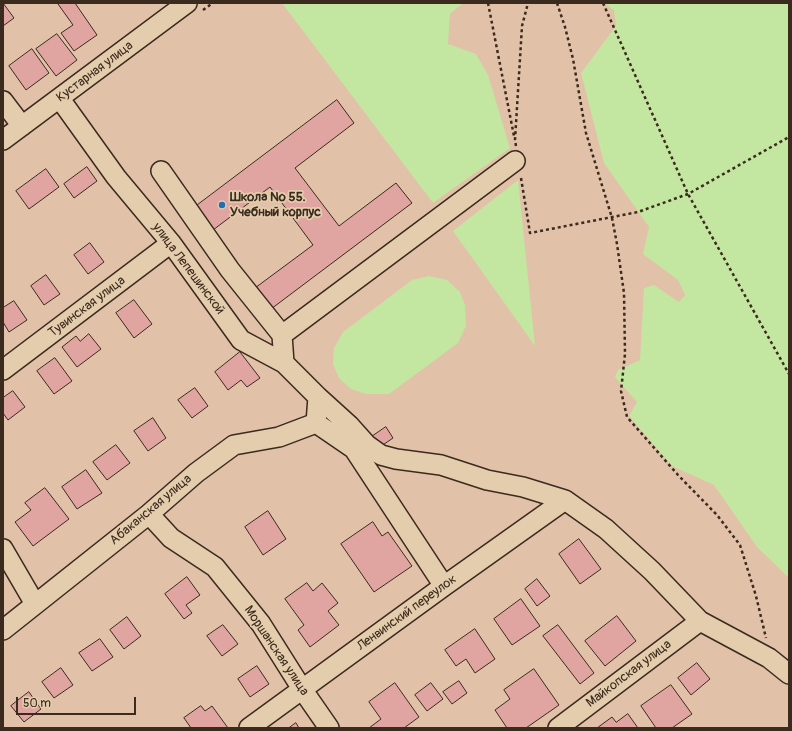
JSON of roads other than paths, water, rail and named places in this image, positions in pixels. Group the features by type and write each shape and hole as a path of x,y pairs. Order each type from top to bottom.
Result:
{"street":[{"name":"Кустарная улица","path":"3,140 187,3"},
{"name":"улица Лепешинской","path":"60,99 116,177 171,243 241,340 284,363 350,426 367,445 381,455 396,459 441,465 487,480 523,487 565,500 606,529 652,571 700,621 769,658 789,674"},
{"path":"3,100 22,126"},
{"path":"282,335 517,160"},
{"path":"161,171 230,270 282,335 284,363"},
{"name":"Тувинская улица","path":"3,370 171,243"},
{"path":"318,397 316,423 354,449 444,586"},
{"name":"Абаканская улица","path":"3,630 149,514 196,473 234,445 279,437 316,423"},
{"name":"Ленвинский переулок","path":"249,728 565,500"},
{"name":"Моршанская улица","path":"149,514 171,538 215,567 261,624 302,689 329,728"},
{"path":"3,549 36,604"},
{"name":"Майкопская улица","path":"558,728 700,621"}],"place":[{"name":"Школа № 55. Учебный корпус","path":"222,205"}]}
